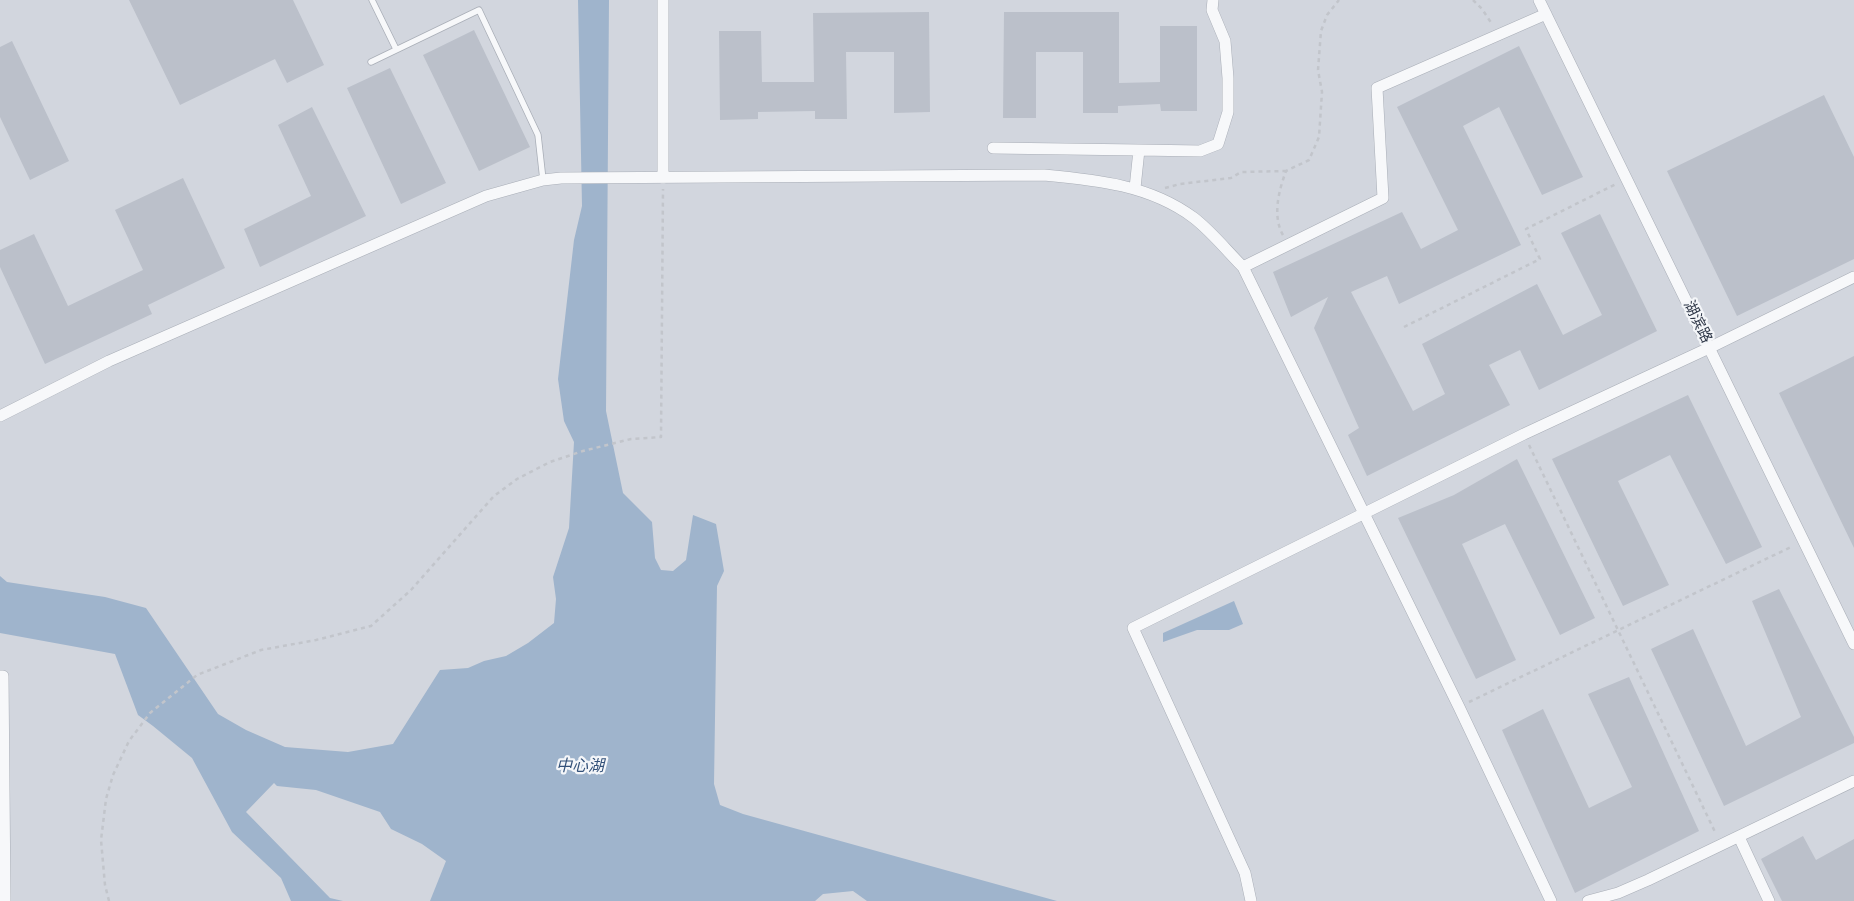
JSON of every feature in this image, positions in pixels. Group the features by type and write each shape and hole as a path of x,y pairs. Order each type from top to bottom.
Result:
{"street":[{"path":"663,0 663,178"},
{"path":"993,148 1200,151 1218,144 1228,112 1228,78 1225,40 1212,10 1213,0"},
{"name":"湖滨路","path":"1539,0 1854,644"},
{"path":"1243,267 1383,198 1377,88 1546,14"},
{"path":"1135,188 1139,150"},
{"path":"0,416 109,361 477,200 543,180 633,177 1044,175 1085,179 1135,188 1170,203 1194,218 1243,267 1459,707 1551,901"},
{"path":"1251,901 1245,873 1133,628 1524,434 1709,348 1854,277"},
{"path":"0,676 3,676 5,901"},
{"path":"1588,901 1625,889 1854,781"},
{"path":"1739,836 1769,901"}],"lane":[{"path":"372,0 396,49"},
{"path":"371,62 479,10 538,136 543,180"}],"path":[{"path":"1152,195 1171,186 1219,181 1231,178 1240,172 1286,171 1309,160 1319,138 1322,92 1318,70 1321,31 1326,15 1339,0"},
{"path":"1474,0 1499,35"},
{"path":"1286,171 1281,185 1276,212 1281,232 1289,244"},
{"path":"109,901 105,885 101,840 106,799 113,775 129,741 150,713 197,675 261,650 316,640 371,626 411,590 494,496 517,479 550,462 579,452 631,439 661,437 663,178"},
{"path":"1404,327 1540,259 1526,228 1627,179"},
{"path":"1524,434 1721,845"},
{"path":"1459,707 1803,541"}],"shaded area":[{"path":"0,0 1854,0 1854,901 0,901"}],"water":[{"name":"中心湖","path":"578,0 609,0 606,411 623,493 652,522 655,558 661,570 673,571 686,560 693,515 716,524 724,571 717,586 714,784 720,805 743,814 1057,901 867,901 853,891 823,894 815,901 430,901 446,861 422,844 391,829 380,812 316,790 277,786 274,783 246,812 330,898 343,901 291,901 281,878 232,832 192,758 138,715 115,654 0,633 0,576 7,582 105,597 146,608 218,714 246,730 285,747 348,752 393,744 440,670 468,668 484,661 506,656 528,643 554,623 556,599 553,577 569,528 574,442 564,421 558,379 574,240 582,206"},
{"path":"1234,601 1243,624 1229,630 1197,630 1163,642 1163,633"}],"building":[{"path":"129,0 293,0 324,65 287,83 275,59 180,105"},
{"path":"929,12 930,112 894,113 894,52 846,52 847,119 815,119 815,111 758,112 758,119 720,120 719,31 761,31 762,82 814,82 813,13"},
{"path":"1004,12 1119,12 1119,83 1160,82 1160,26 1197,26 1197,111 1161,111 1160,104 1118,106 1118,113 1083,113 1083,52 1036,52 1036,118 1003,118"},
{"path":"474,30 530,147 479,171 423,55"},
{"path":"12,41 69,161 30,180 0,117 0,47"},
{"path":"1519,46 1583,177 1542,195 1499,107 1463,126 1521,245 1399,304 1387,276 1351,292 1413,411 1445,394 1422,344 1537,284 1563,335 1602,315 1561,233 1600,214 1657,331 1539,390 1520,350 1489,365 1510,405 1367,476 1348,435 1359,428 1314,328 1328,297 1291,317 1273,272 1402,212 1421,249 1458,230 1397,107"},
{"path":"390,68 446,183 401,204 347,88"},
{"path":"1824,95 1854,157 1854,259 1737,316 1667,171"},
{"path":"312,107 366,216 260,267 244,229 311,196 278,125"},
{"path":"183,178 225,268 148,305 152,314 45,364 0,267 0,250 34,234 68,306 143,270 115,210"},
{"path":"1854,356 1854,548 1779,393"},
{"path":"1688,395 1762,547 1726,564 1670,455 1618,481 1669,585 1623,606 1552,459"},
{"path":"1517,459 1595,618 1560,635 1505,524 1462,544 1516,660 1476,679 1398,518 1454,495"},
{"path":"1779,589 1854,737 1854,743 1724,806 1651,649 1693,629 1746,746 1801,717 1752,601"},
{"path":"1629,677 1699,831 1575,893 1502,730 1543,709 1589,808 1632,787 1588,694"},
{"path":"1803,836 1816,860 1854,839 1854,901 1782,901 1761,859"}]}
